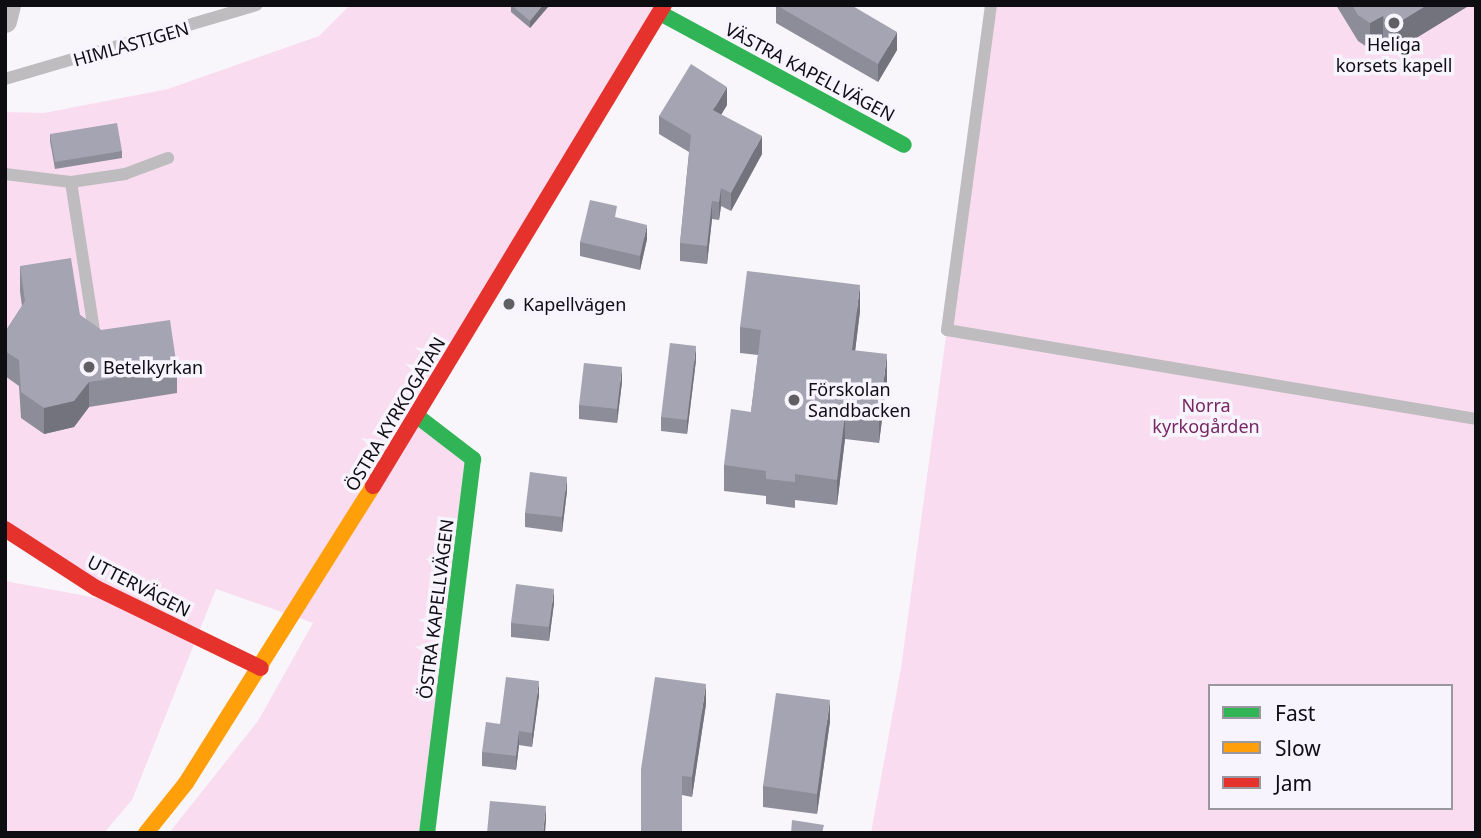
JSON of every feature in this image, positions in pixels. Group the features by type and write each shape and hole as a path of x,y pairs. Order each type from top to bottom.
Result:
{"street":[{"path":"5,21 9,5"},
{"name":"VÄSTRA KAPELLVÄGEN","path":"662,9 904,145"},
{"name":"ÖSTRA KYRKOGATAN","path":"146,833 186,783 261,668 417,416 662,9"},
{"name":"ÖSTRA KAPELLVÄGEN","path":"417,416 474,459 427,833"},
{"name":"UTTERVÄGEN","path":"5,529 96,588 261,668"}],"lane":[{"name":"HIMLASTIGEN","path":"5,79 256,5"},
{"path":"991,5 947,330 1476,419"},
{"path":"5,174 71,182 125,174 168,158"},
{"path":"71,182 94,331"}],"green space":[{"path":"350,5 664,5 417,416 473,459 427,833 169,833 258,721 313,623 216,589 132,800 104,833 5,833 5,581 124,603 5,525 5,112 44,113 168,89 319,36"},
{"name":"Norra kyrkogården","path":"991,5 1476,5 1476,833 871,833 901,668"}],"building":[{"path":"511,5 543,5 530,21"},
{"path":"776,5 851,5 897,32 878,64"},
{"path":"1352,5 1427,5 1390,28 1383,16 1370,23 1358,15"},
{"path":"691,64 727,87 713,110 762,136 731,193 721,188 719,202 712,201 707,246 680,243 691,135 659,116"},
{"path":"117,123 122,151 55,162 50,134"},
{"path":"590,200 617,206 615,217 647,225 640,256 580,242"},
{"name":"Betelkyrkan","path":"71,258 80,315 101,330 170,320 177,368 89,382 74,401 44,408 21,392 19,360 5,351 5,332 25,301 20,266"},
{"path":"747,271 860,285 852,350 887,354 879,418 845,414 837,480 795,474 795,482 766,479 766,471 724,465 731,409 751,412 761,330 740,327"},
{"path":"670,343 696,346 687,420 661,417"},
{"path":"584,363 622,367 617,409 579,405"},
{"path":"530,472 567,477 562,517 525,513"},
{"path":"516,584 554,589 549,627 511,623"},
{"path":"506,677 539,681 532,733 519,731 516,756 482,752 486,722 500,724"},
{"path":"655,677 706,684 692,777 682,776 682,833 641,833 641,769"},
{"path":"776,693 830,700 817,794 763,786"},
{"path":"490,801 546,806 543,833 487,833"},
{"path":"792,820 824,825 822,833 791,833"}],"traffic: fast":[{"path":"660,13 904,145"},
{"path":"417,416 473,459 427,833"}],"traffic: slow":[{"path":"146,833 186,783 373,486"}],"traffic: jam":[{"path":"373,486 664,5"},
{"path":"5,529 96,588 261,668"}],"place":[{"name":"Heliga korsets kapell","path":"1394,23"},
{"name":"Kapellvägen","path":"509,304"},
{"name":"Betelkyrkan","path":"89,367"},
{"name":"Förskolan Sandbacken","path":"794,400"}]}
